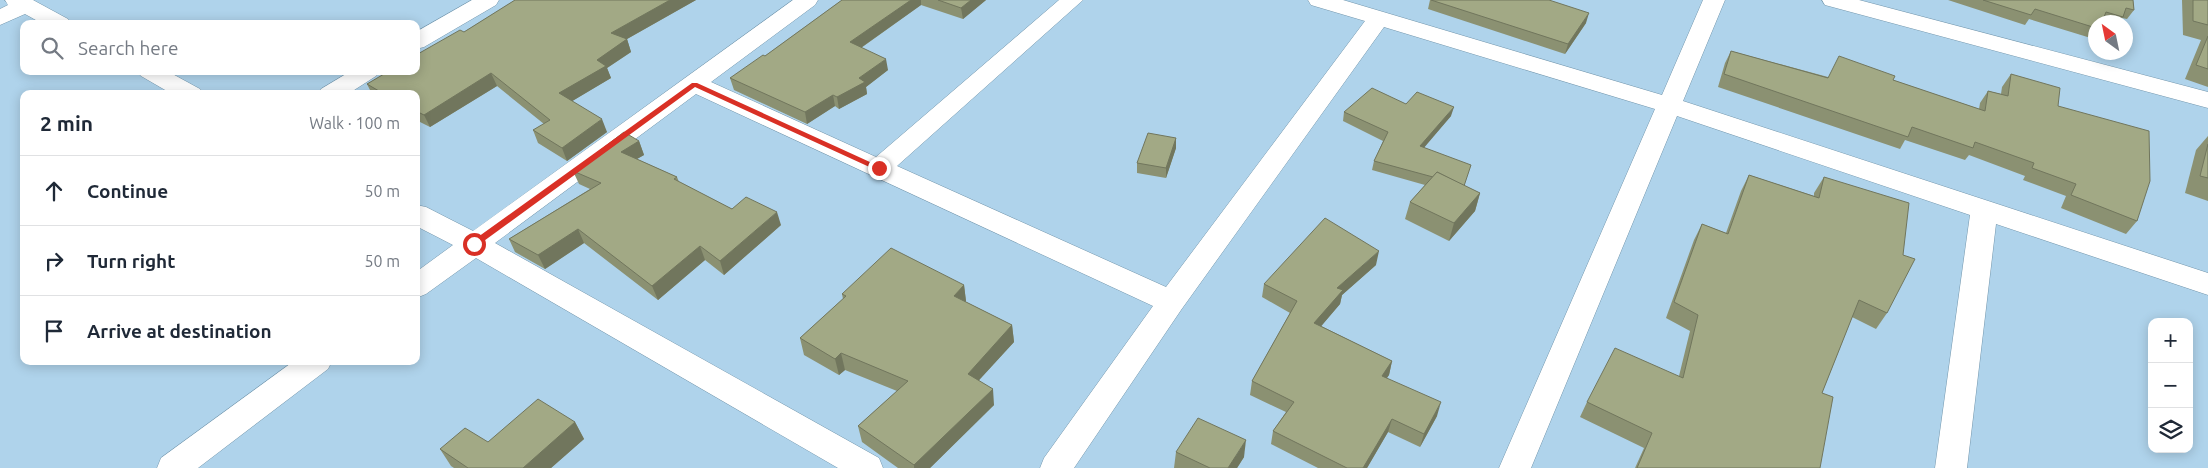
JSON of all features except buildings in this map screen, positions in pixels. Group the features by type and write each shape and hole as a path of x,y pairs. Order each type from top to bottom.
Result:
{"street":[{"path":"420,40 486,0"},
{"path":"420,284 807,0"},
{"path":"879,168 1072,0"},
{"path":"1320,0 1670,105 2208,284"},
{"path":"1515,468 1714,0"},
{"path":"1833,0 2208,100"},
{"path":"0,18 20,2 53,20"},
{"path":"1056,468 1171,302 1379,18"},
{"path":"156,75 184,90"},
{"path":"337,90 361,75"},
{"path":"695,84 1171,302"},
{"path":"1951,468 1984,211"},
{"path":"420,216 474,244 867,468"},
{"path":"172,468 312,365"}],"route":[{"path":"474,244 695,84 879,168"}]}
